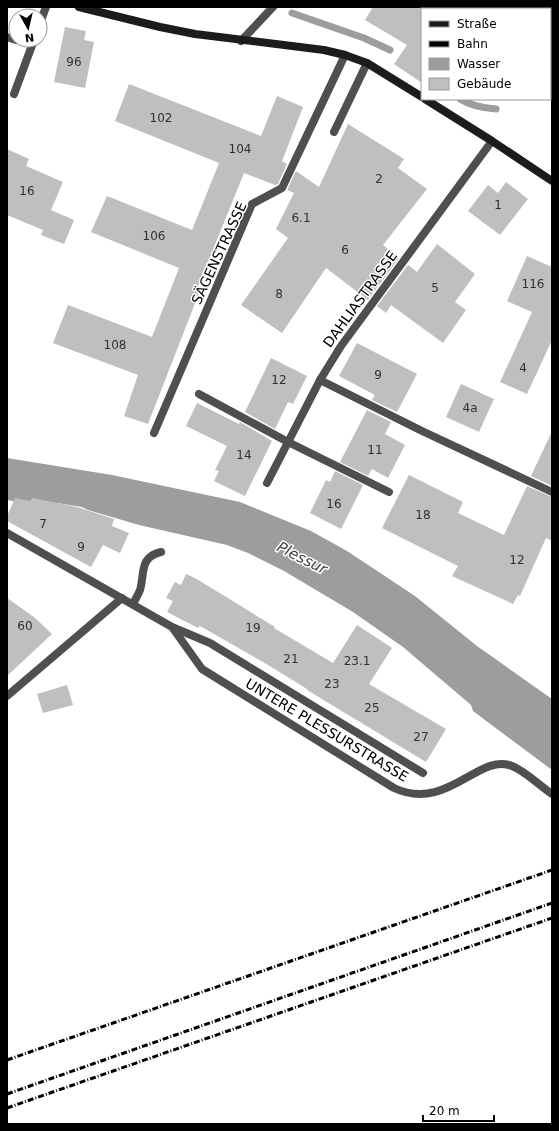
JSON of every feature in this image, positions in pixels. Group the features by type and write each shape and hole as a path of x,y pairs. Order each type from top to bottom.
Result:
{"street":[{"path":"79,7 195,34 241,41 324,50 345,55 367,63 421,96"},
{"path":"241,41 273,7"},
{"path":"14,94 31,48"},
{"name":"SÄGENSTRASSE","path":"154,433 252,204 282,188 345,55"},
{"path":"334,132 367,63"},
{"path":"427,100 552,181"},
{"name":"DAHLIASTRASSE","path":"267,483 320,380 341,346 492,141"},
{"path":"320,380 422,431 552,492"},
{"path":"199,394 288,442 389,492"},
{"name":"UNTERE PLESSURSTRASSE","path":"7,532 172,627 210,643 423,773"},
{"path":"133,604 140,590 142,568 152,555 161,552"},
{"path":"7,696 122,598"},
{"name":"UNTERE PLESSURSTRASSE","path":"172,627 202,669 404,793 416,794 438,792 489,766 505,764 518,769 552,794"}],"water":[{"name":"Plessur","path":"7,458 112,475 240,502 311,531 347,551 415,596 477,646 552,699 552,770 473,711 471,705 403,647 353,612 284,571 248,553 227,545 139,525 82,507 38,500 35,505 7,500"}],"building":[{"path":"373,7 422,7 421,82 394,64 407,45 365,20"},
{"path":"65,27 86,31 84,40 94,42 85,88 54,82"},
{"path":"129,84 261,136 277,96 303,107 282,161 287,164 278,184 275,185 244,173 198,287 201,288 148,424 124,416 138,375 53,343 68,305 152,337 179,268 91,232 107,196 192,230 219,163 115,121"},
{"path":"348,124 404,159 398,168 427,189 383,245 399,258 368,300 326,268 282,333 241,305 288,238 276,229 294,193 287,190 296,171 319,187"},
{"path":"7,149 29,159 26,166 63,182 51,210 74,220 64,244 41,235 43,230 7,215"},
{"path":"506,182 528,199 500,235 468,211 488,185 498,193"},
{"path":"437,244 475,274 455,302 466,310 443,343 391,305 386,313 377,306 408,265 417,272"},
{"path":"527,256 552,267 552,340 527,394 500,382 532,312 507,301"},
{"path":"357,343 417,374 397,412 372,400 375,395 339,376"},
{"path":"271,358 307,376 293,404 288,402 275,429 245,412"},
{"path":"461,384 494,399 479,432 446,417"},
{"path":"197,403 239,424 240,422 272,441 245,496 214,481 219,471 215,470 227,446 186,426"},
{"path":"367,410 391,422 385,434 405,445 388,478 372,469 368,476 340,462"},
{"path":"552,431 552,486 531,476"},
{"path":"335,471 363,485 341,529 310,513 326,480 330,482"},
{"path":"409,475 463,502 458,513 504,535 527,486 552,497 552,541 546,538 520,596 518,595 513,604 452,576 458,566 382,528"},
{"path":"15,498 30,501 32,498 77,507 114,519 112,526 129,533 120,553 103,545 91,567 7,521 7,516"},
{"path":"186,574 195,578 333,663 357,625 392,648 369,684 446,729 426,762 268,665 200,626 198,628 167,612 173,601 166,598 175,582 181,585"},
{"path":"7,598 34,617 52,634 7,676"},
{"path":"67,685 73,705 43,713 37,694"}],"waterway":[{"path":"292,13 364,38 390,50"},
{"path":"462,100 477,106 496,109"}],"railway":[{"path":"7,1060 552,870"},
{"path":"7,1094 552,903"},
{"path":"7,1108 552,918"}]}
